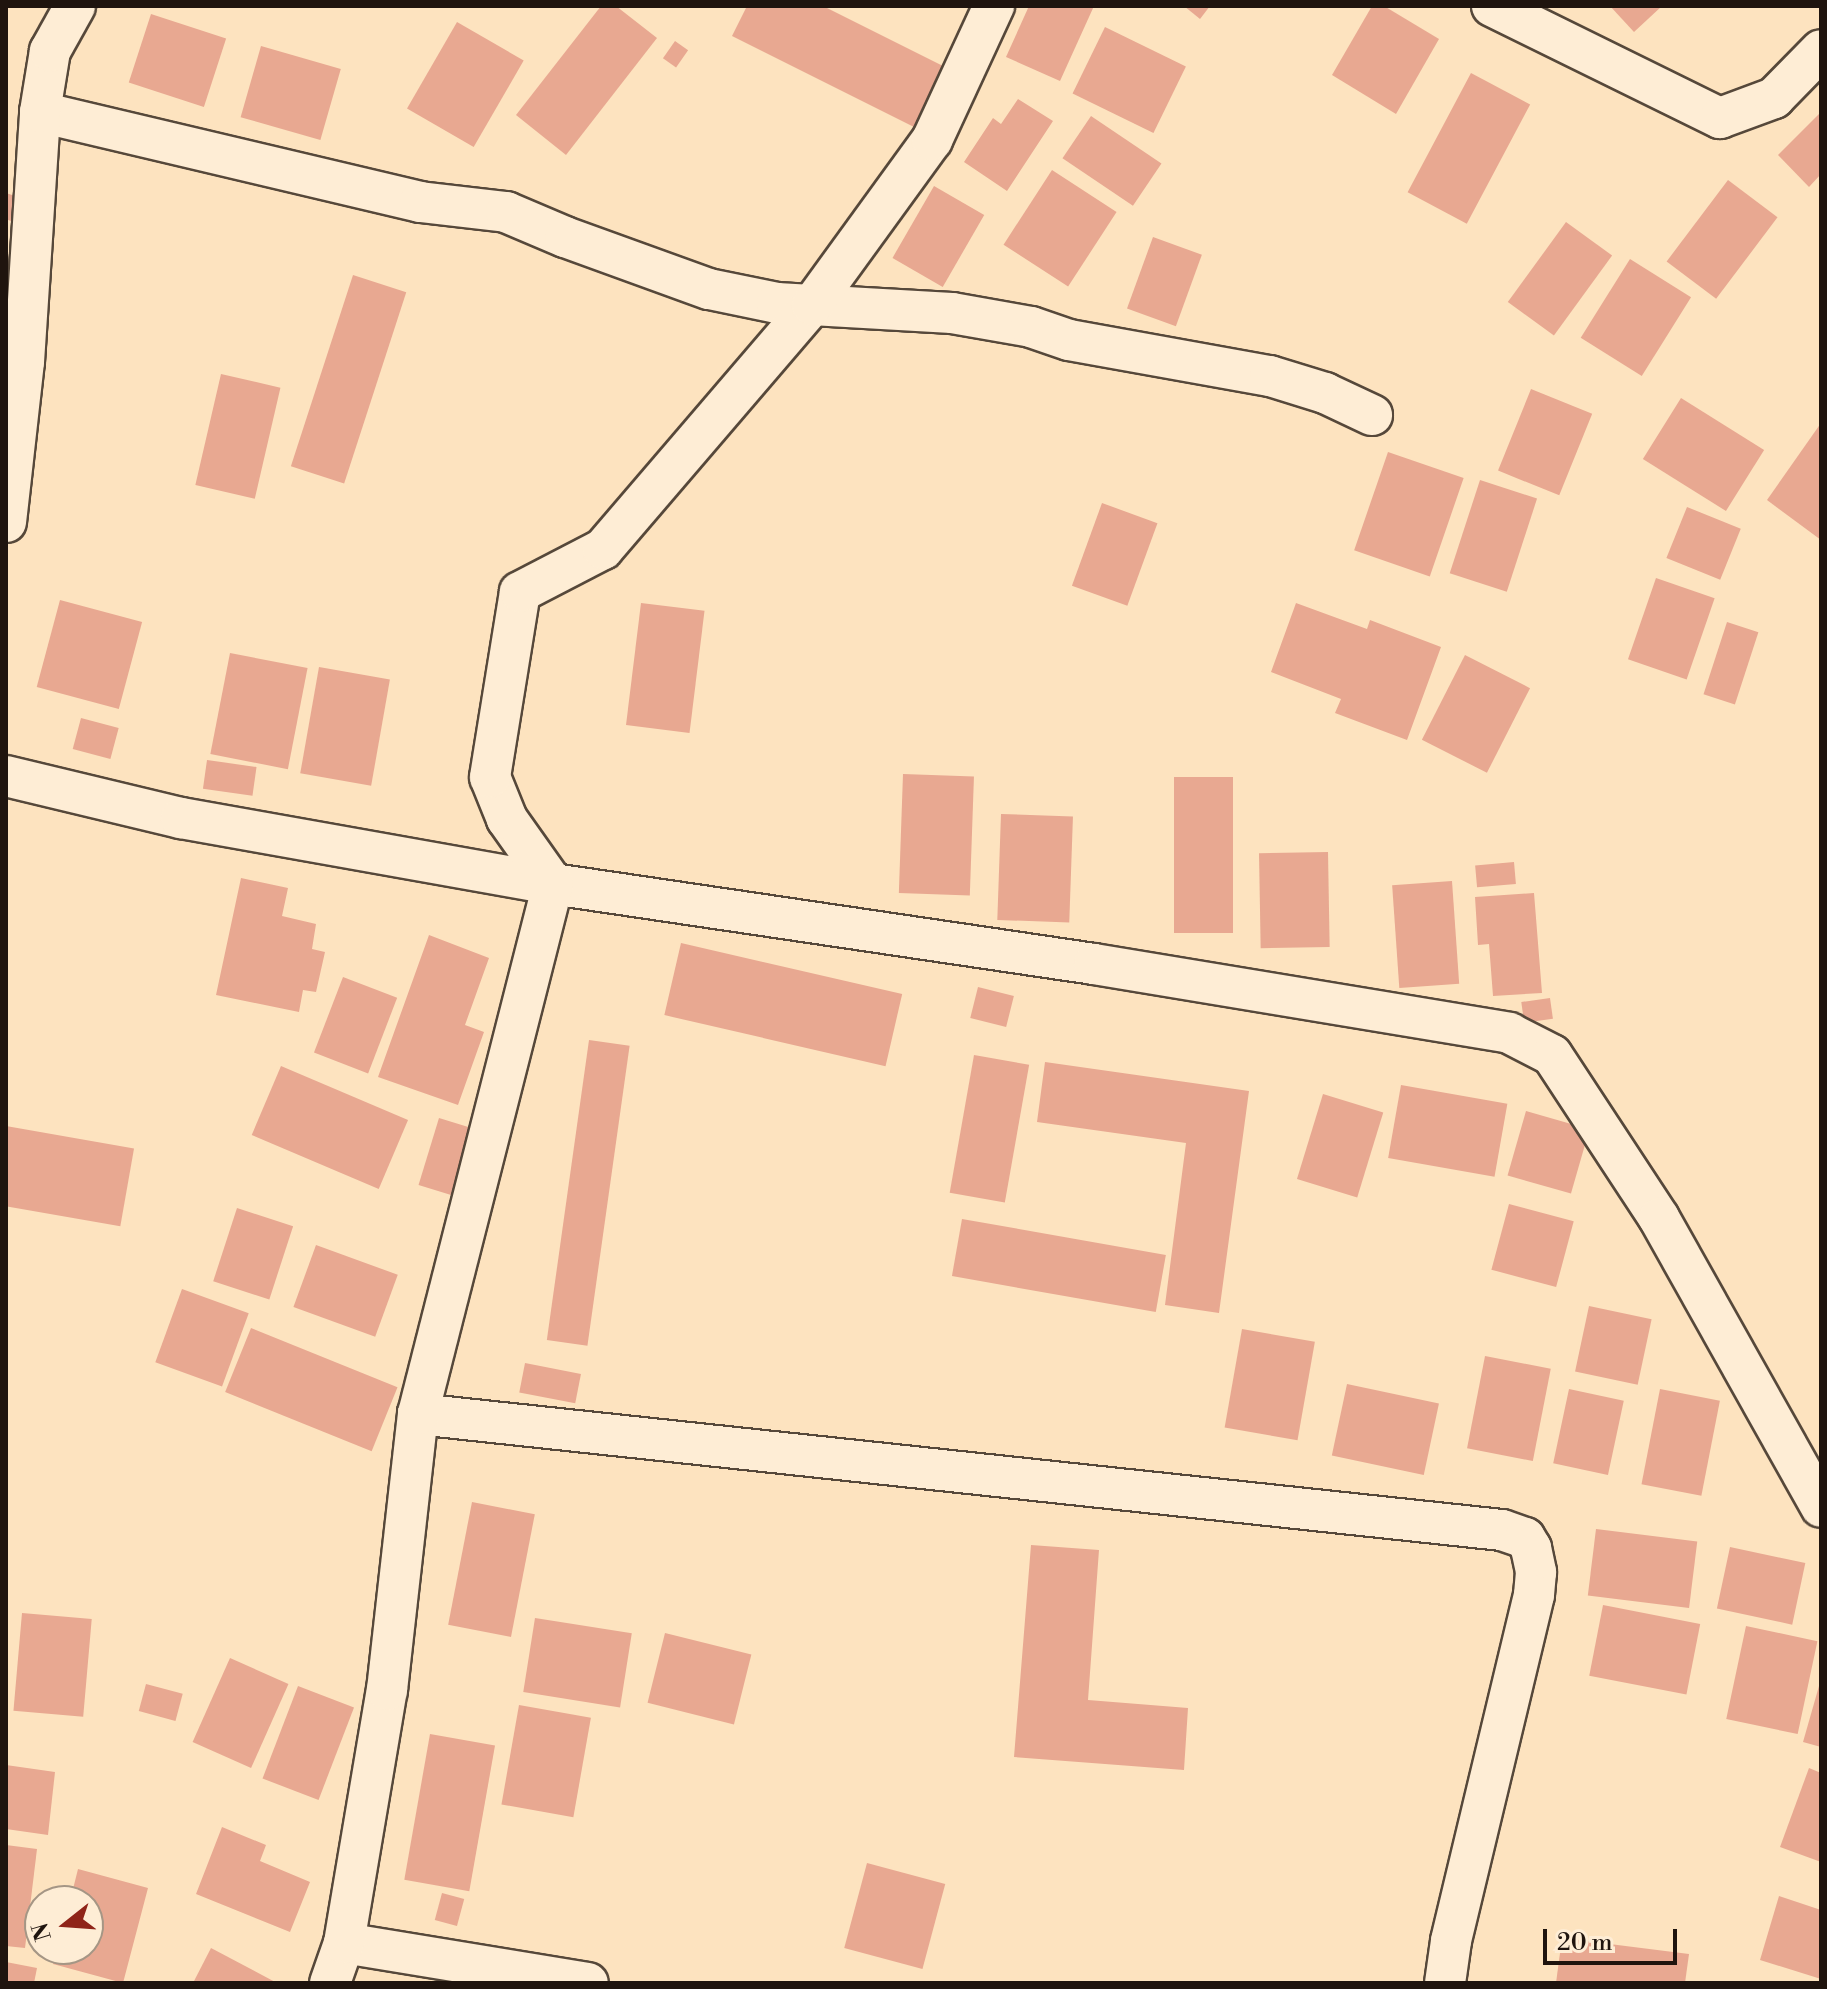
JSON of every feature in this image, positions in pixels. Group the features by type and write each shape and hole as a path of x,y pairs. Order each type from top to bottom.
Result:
{"street":[{"path":"6,522 24,362 40,112 50,51 75,6"},
{"path":"330,1983 344,1943 387,1690 418,1414 553,884 507,819 490,777 520,592 603,549 812,305 932,140 994,6"},
{"path":"1492,6 1720,118 1774,98 1821,50"},
{"path":"40,112 420,202 506,212 565,237 709,289 777,303 952,313 991,323 1031,327 1069,340 1270,376 1325,393 1372,415"},
{"path":"6,776 181,818 553,884 1094,964 1509,1033 1552,1055 1659,1218 1821,1507"},
{"path":"418,1414 1502,1530 1525,1538 1531,1548 1536,1572 1534,1595 1451,1941 1445,1983"},
{"path":"344,1943 588,1983"}],"building":[{"path":"601,6 616,6 657,38 566,155 516,115"},
{"path":"747,6 823,6 957,73 926,133 732,36"},
{"path":"1029,6 1094,6 1060,81 1006,57"},
{"path":"1184,6 1210,6 1200,19"},
{"path":"1372,6 1384,6 1439,39 1396,114 1332,75"},
{"path":"1610,6 1662,6 1634,32"},
{"path":"151,14 226,38 204,107 129,82"},
{"path":"457,22 524,60 474,147 407,109"},
{"path":"1105,27 1186,66 1153,133 1073,94"},
{"path":"675,41 688,50 676,67 663,58"},
{"path":"261,46 341,69 320,140 241,117"},
{"path":"1471,73 1530,104 1467,224 1408,192"},
{"path":"1018,99 1053,121 1007,191 964,162 993,118 1001,124"},
{"path":"1821,112 1821,174 1809,187 1778,155"},
{"path":"1091,116 1161,164 1133,206 1062,158"},
{"path":"1052,170 1117,212 1068,287 1004,245"},
{"path":"1728,180 1778,217 1716,299 1667,261"},
{"path":"934,186 984,215 943,287 892,258"},
{"path":"6,193 27,200 18,224 6,219"},
{"path":"1566,222 1612,256 1554,336 1508,302"},
{"path":"1153,237 1202,255 1176,326 1127,308"},
{"path":"1630,259 1691,297 1642,376 1581,338"},
{"path":"353,275 406,292 344,483 291,466"},
{"path":"221,374 280,388 255,499 195,485"},
{"path":"1531,389 1592,414 1559,495 1498,471"},
{"path":"1681,398 1764,450 1726,511 1643,459"},
{"path":"1821,423 1821,540 1767,500"},
{"path":"1388,452 1464,478 1430,576 1354,550"},
{"path":"1480,480 1537,499 1507,592 1450,573"},
{"path":"1102,503 1157,523 1127,606 1072,586"},
{"path":"1687,507 1741,529 1720,580 1666,558"},
{"path":"1656,578 1715,598 1687,679 1628,659"},
{"path":"60,600 142,622 119,709 37,687"},
{"path":"641,603 705,611 690,733 626,725"},
{"path":"1296,603 1367,629 1370,620 1441,647 1407,740 1335,713 1341,699 1271,672"},
{"path":"1727,622 1758,632 1735,704 1704,694"},
{"path":"230,653 308,668 288,769 210,754"},
{"path":"1465,655 1530,688 1487,773 1422,740"},
{"path":"319,667 390,680 371,786 300,773"},
{"path":"81,718 119,728 110,759 73,749"},
{"path":"207,760 257,767 252,796 203,789"},
{"path":"903,774 974,776 970,895 899,893"},
{"path":"1174,777 1233,777 1233,933 1174,933"},
{"path":"1001,814 1073,817 1069,922 997,920"},
{"path":"1328,852 1330,947 1261,948 1259,853"},
{"path":"1514,862 1516,884 1477,887 1475,865"},
{"path":"241,878 288,888 282,916 316,924 312,949 325,952 316,992 303,990 299,1012 216,995"},
{"path":"1452,881 1459,984 1399,988 1392,885"},
{"path":"1534,893 1542,993 1493,996 1489,944 1478,945 1475,897"},
{"path":"429,935 489,958 465,1025 484,1032 458,1105 378,1077"},
{"path":"681,943 902,994 886,1066 664,1015"},
{"path":"343,977 397,998 368,1073 314,1053"},
{"path":"978,987 1014,996 1006,1027 970,1018"},
{"path":"1550,998 1553,1019 1524,1023 1521,1002"},
{"path":"589,1040 630,1046 587,1346 547,1340"},
{"path":"974,1055 1029,1065 1005,1203 950,1193"},
{"path":"1045,1062 1249,1091 1219,1313 1165,1305 1186,1143 1037,1122"},
{"path":"281,1066 408,1120 379,1189 252,1135"},
{"path":"1401,1085 1507,1104 1495,1177 1388,1158"},
{"path":"1323,1094 1383,1112 1357,1198 1297,1179"},
{"path":"1526,1111 1589,1129 1571,1194 1508,1175"},
{"path":"439,1118 472,1128 451,1195 419,1185"},
{"path":"6,1126 134,1149 120,1226 6,1206"},
{"path":"1509,1204 1574,1221 1556,1287 1491,1270"},
{"path":"237,1208 293,1226 269,1299 213,1281"},
{"path":"962,1219 1166,1255 1156,1312 952,1276"},
{"path":"316,1245 398,1275 375,1337 293,1307"},
{"path":"182,1289 249,1313 222,1387 155,1362"},
{"path":"1589,1306 1652,1319 1638,1385 1575,1372"},
{"path":"251,1328 397,1387 372,1451 225,1392"},
{"path":"1242,1329 1315,1342 1298,1440 1225,1427"},
{"path":"1485,1356 1551,1369 1533,1461 1467,1448"},
{"path":"525,1363 581,1374 575,1403 519,1392"},
{"path":"1347,1384 1439,1404 1424,1475 1332,1455"},
{"path":"1569,1389 1624,1401 1608,1475 1553,1463"},
{"path":"1660,1389 1720,1401 1701,1496 1641,1484"},
{"path":"472,1502 535,1514 511,1637 448,1625"},
{"path":"1596,1529 1697,1541 1689,1608 1588,1596"},
{"path":"1031,1545 1099,1550 1088,1700 1188,1708 1184,1770 1014,1757"},
{"path":"1730,1547 1805,1563 1792,1625 1717,1609"},
{"path":"1603,1605 1700,1624 1686,1695 1589,1676"},
{"path":"22,1613 92,1619 83,1717 13,1711"},
{"path":"535,1618 632,1633 620,1707 523,1692"},
{"path":"1746,1626 1817,1641 1798,1734 1726,1719"},
{"path":"665,1633 751,1655 734,1724 648,1703"},
{"path":"230,1658 288,1684 251,1768 193,1742"},
{"path":"1821,1679 1821,1747 1803,1742"},
{"path":"146,1684 183,1694 175,1721 139,1711"},
{"path":"298,1686 354,1708 319,1800 263,1778"},
{"path":"519,1705 591,1718 573,1817 501,1804"},
{"path":"430,1734 495,1745 469,1891 404,1880"},
{"path":"6,1765 55,1772 48,1835 6,1829"},
{"path":"1809,1768 1821,1773 1821,1862 1780,1847"},
{"path":"222,1827 266,1845 260,1861 310,1882 290,1932 196,1894"},
{"path":"6,1845 37,1849 33,1885 24,1885 24,1948 6,1946"},
{"path":"867,1863 945,1884 922,1969 844,1948"},
{"path":"78,1869 148,1888 123,1983 57,1965 104,1965 104,1885 74,1885"},
{"path":"442,1893 464,1899 457,1926 435,1920"},
{"path":"1779,1896 1821,1910 1821,1979 1760,1960"},
{"path":"1562,1938 1689,1954 1685,1983 1556,1983"},
{"path":"211,1948 277,1983 193,1983"},
{"path":"6,1962 37,1968 34,1983 6,1983"}]}
